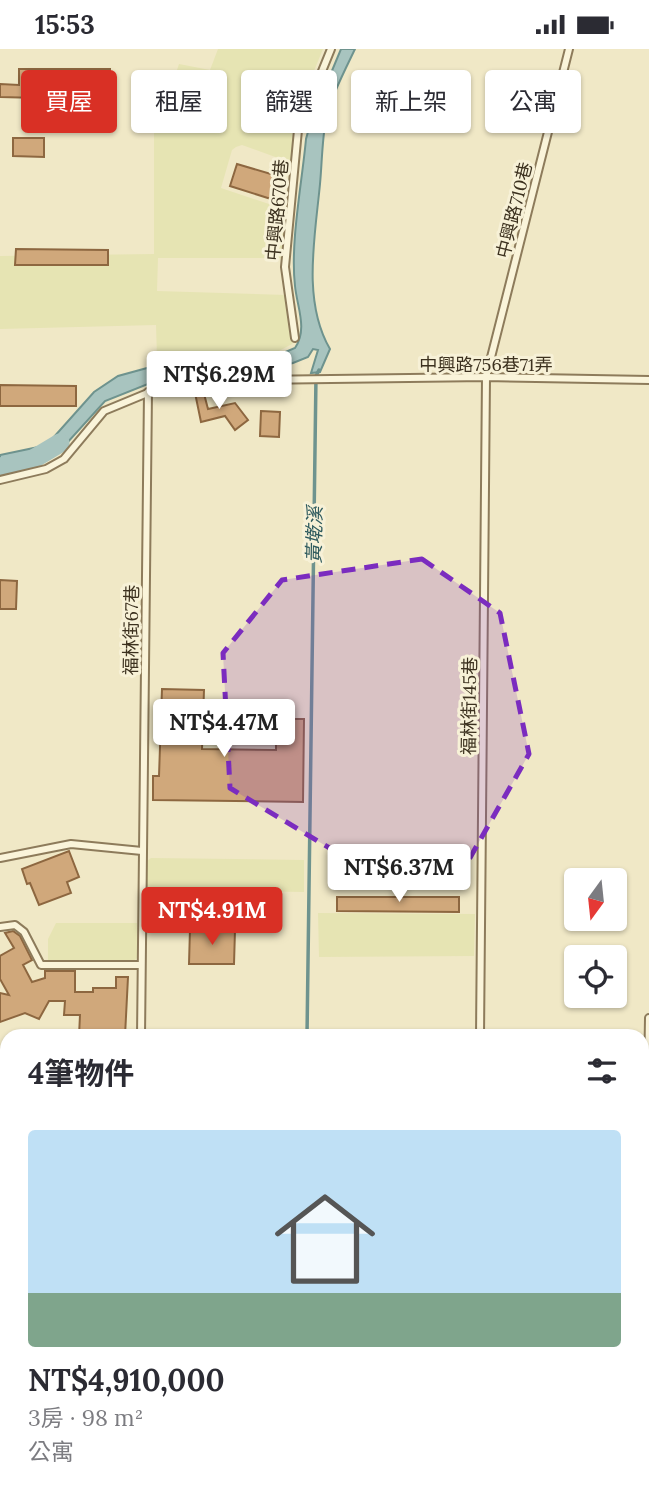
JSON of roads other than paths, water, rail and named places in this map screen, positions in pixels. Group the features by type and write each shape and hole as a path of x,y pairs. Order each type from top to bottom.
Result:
{"lane":[{"name":"中興路670巷","path":"295,338 285,267 296,142 298,130 331,49"},
{"name":"中興路710巷","path":"486,377 569,49"},
{"name":"中興路756巷71弄","path":"0,480 46,469 64,459 104,411 179,380 212,372 252,380 486,377 649,380"},
{"name":"福林街145巷","path":"480,1029 486,377"},
{"name":"福林街67巷","path":"141,1029 148,392"},
{"path":"0,858 71,844 142,851"},
{"path":"0,927 15,925 24,932 41,965 141,965"}],"water":[{"path":"341,49 355,49 337,88 337,70 332,70"},
{"path":"308,133 324,133 313,290 321,330 330,349 320,372 311,373 318,350 313,349 308,357 293,363 260,370 224,364 188,368 105,401 67,443 56,451 0,466 0,455 43,446 94,392 118,376 198,354 252,358 276,356 295,348 301,333 301,318 295,286 294,251"}],"waterway":[{"name":"黃墘溪","path":"307,1029 316,376 319,370"},
{"path":"0,467 30,461 60,443"}]}
